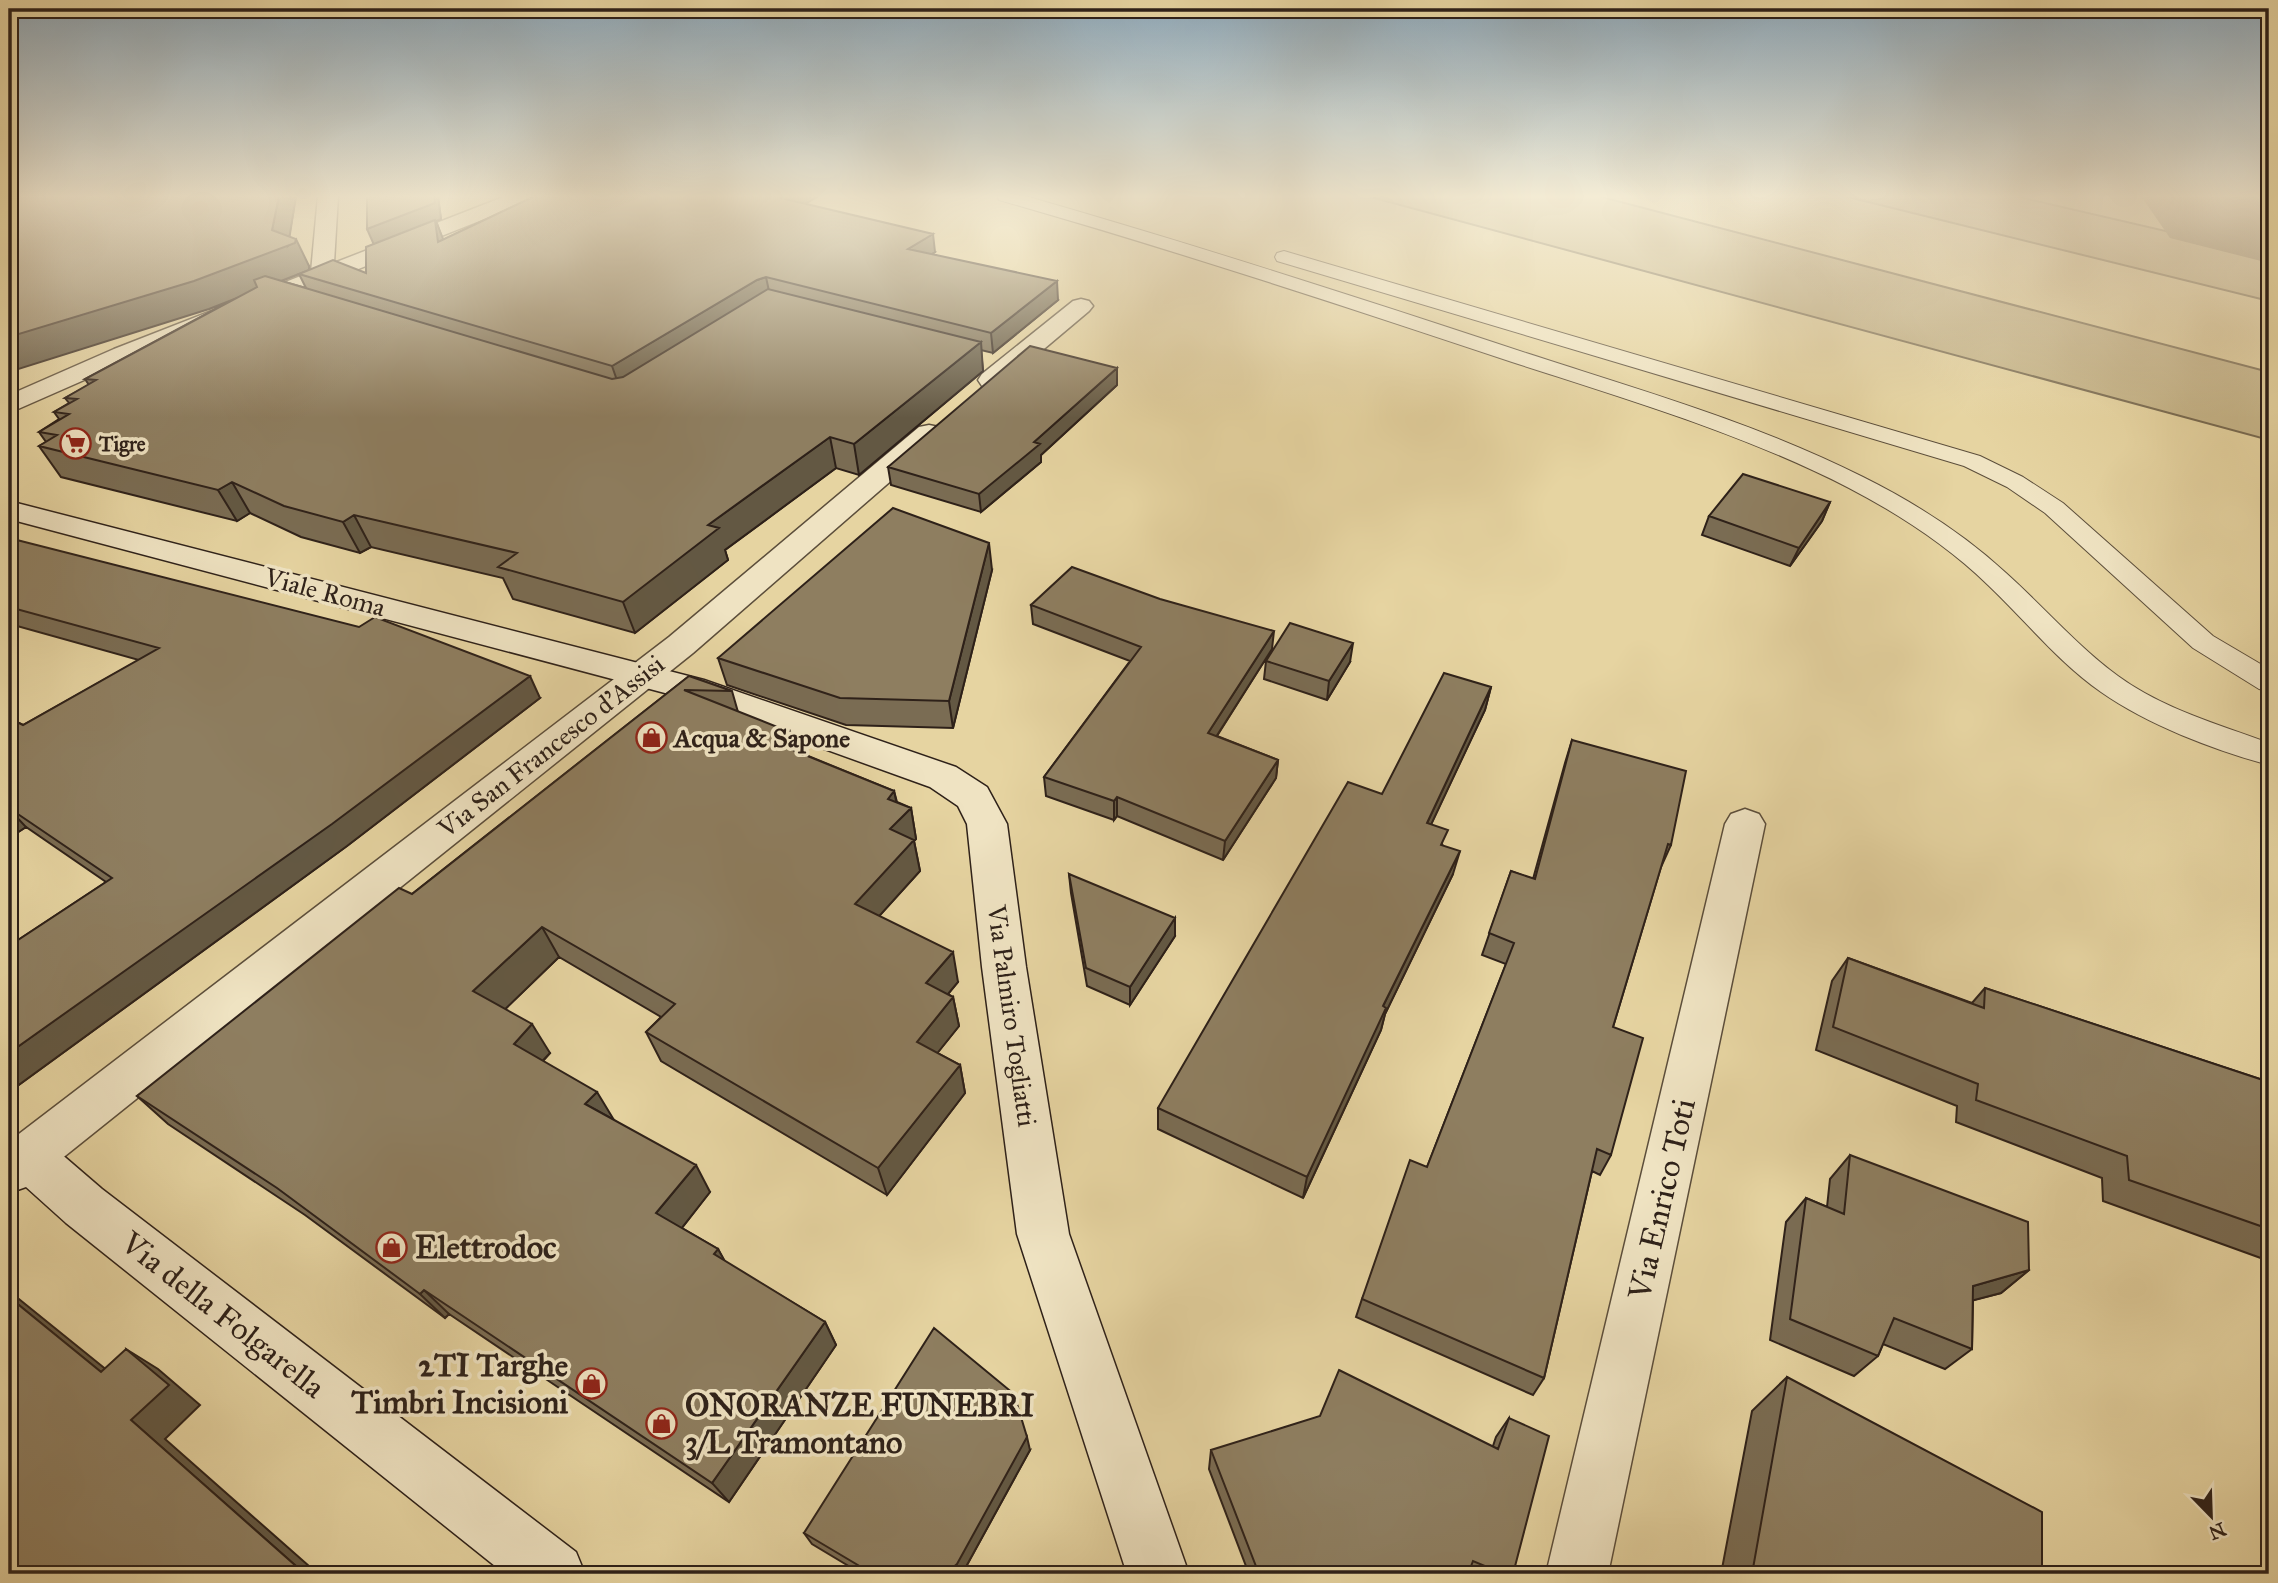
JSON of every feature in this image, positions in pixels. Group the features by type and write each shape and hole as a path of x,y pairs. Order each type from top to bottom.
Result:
{"street":[{"path":"322,270 322,274"},
{"path":"9,405 123,354 333,270"},
{"path":"277,293 317,305"},
{"name":"Via San Francesco d'Assisi","path":"18,1163 681,645 964,403 993,364 1081,306"},
{"name":"Viale Roma","path":"9,510 641,675"},
{"name":"Via Palmiro Togliatti","path":"641,675 691,688 943,777 973,797 987,824 1004,967 1043,1234 1158,1574"},
{"name":"Via Enrico Toti","path":"1577,1574 1745,824"},
{"name":"Via della Folgarella","path":"18,1163 85,1206 554,1574"}],"lane":[{"path":"1256,270 1607,386 1734,431 1836,472 1911,513 1970,556 2075,656 2112,686 2178,721 2269,754"},
{"path":"1326,270 1770,402 1899,437 1983,466 2015,482 2054,508 2203,642 2269,682"}],"shaded area":[{"path":"1640,270 1880,270 2269,372 2269,440"},
{"path":"2143,270 2269,270 2269,301"}],"building":[{"path":"9,270 224,270 194,281 9,337"},
{"path":"309,270 358,270 366,273 366,270 1005,270 1057,281 991,333 766,277 612,366 299,274"},
{"path":"265,276 612,379 623,377 768,289 981,342 854,444 830,437 708,525 719,528 623,602 498,567 517,553 354,515 343,522 284,506 232,482 218,490 39,446 57,435 39,432 69,414 54,412 77,399 65,398 96,380 85,379 257,287 254,280"},
{"path":"1030,346 1117,368 1034,442 1040,444 979,494 888,467"},
{"path":"1743,474 1830,502 1799,548 1709,516"},
{"path":"893,508 989,543 949,701 840,698 718,658"},
{"path":"9,538 359,627 375,617 530,676 332,824 9,1053 9,946 112,878 9,808 9,718 23,725 159,648 9,607"},
{"path":"1072,567 1160,599 1274,631 1208,733 1278,760 1225,841 1117,797 1114,801 1044,777 1141,647 1031,605"},
{"path":"1290,623 1353,643 1329,681 1266,661"},
{"path":"1444,673 1491,687 1427,823 1448,830 1441,845 1460,851 1383,1006 1386,1008 1307,1177 1158,1108 1348,782 1382,794"},
{"path":"689,676 732,691 684,690 790,732 785,747 894,791 888,799 911,808 890,829 914,840 855,904 953,952 926,983 953,997 917,1042 960,1065 878,1168 646,1032 675,1004 542,927 473,991 532,1024 514,1044 597,1092 585,1104 696,1165 656,1213 718,1249 714,1254 825,1322 712,1483 424,1290 420,1294 277,1188 137,1096 399,888 412,894"},
{"path":"1572,740 1686,771 1671,845 1668,844 1613,1027 1643,1038 1611,1155 1597,1149 1544,1378 1362,1299 1410,1160 1427,1167 1514,943 1489,933 1511,871 1535,879"},
{"path":"1069,874 1175,918 1130,987 1086,968"},
{"path":"1848,958 1984,1008 1985,988 2269,1082 2269,1229 2129,1180 2127,1156 1976,1100 1978,1084 1833,1027"},
{"path":"1850,1155 2028,1222 2029,1270 1973,1286 1972,1349 1894,1318 1878,1356 1790,1319 1806,1198 1844,1214"},
{"path":"9,1297 101,1372 126,1349 169,1385 131,1420 305,1574 9,1574"},
{"path":"934,1328 1014,1394 1027,1437 957,1564 945,1574 873,1574 804,1533"},
{"path":"1339,1370 1498,1449 1509,1418 1549,1436 1513,1574 1504,1574 1473,1561 1468,1574 1259,1574 1211,1450 1320,1416"},
{"path":"1787,1377 2042,1512 2042,1574 1752,1574"}],"place":[{"name":"Tigre","path":"76,444"},
{"name":"Acqua & Sapone","path":"651,738"},
{"name":"Elettrodoc","path":"392,1247"},
{"name":"2TI Targhe Timbri Incisioni","path":"591,1383"},
{"name":"ONORANZE FUNEBRI 3/L Tramontano","path":"662,1423"}]}
